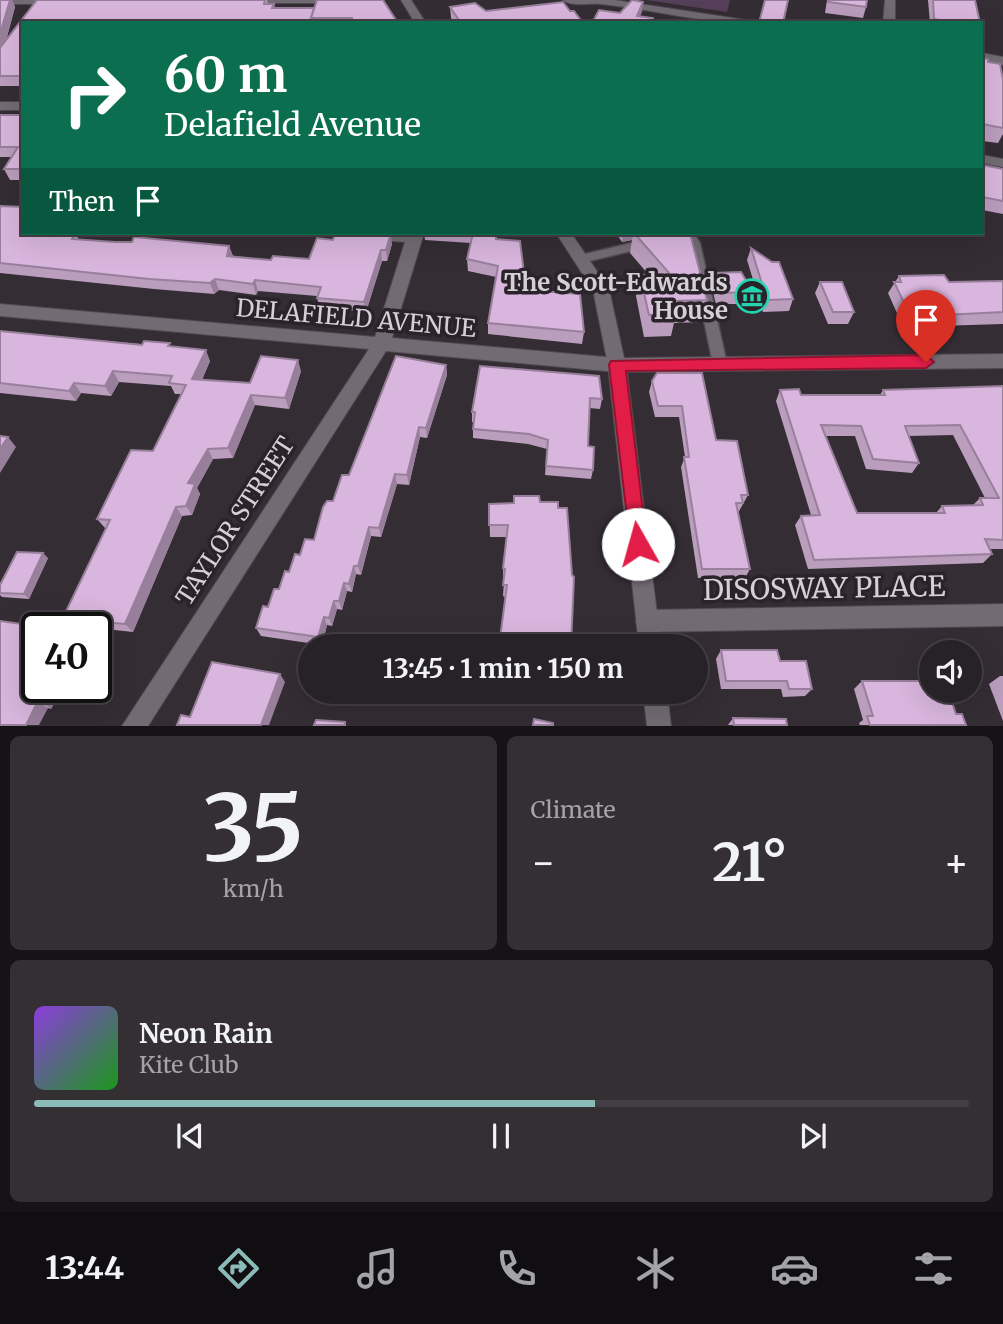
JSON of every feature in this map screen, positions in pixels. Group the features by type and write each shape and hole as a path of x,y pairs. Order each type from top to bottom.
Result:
{"street":[{"path":"228,0 324,0"},
{"path":"406,0 420,21"},
{"path":"568,0 599,1 733,21"},
{"path":"889,21 890,0"},
{"path":"0,1 76,1"},
{"path":"983,57 1003,61"},
{"path":"0,106 21,106"},
{"path":"983,159 1003,163"},
{"name":"TAYLOR STREET","path":"134,726 381,345 415,235"},
{"path":"564,235 601,289 617,365 649,634"},
{"name":"DELAFIELD AVENUE","path":"0,310 617,365 1003,361"},
{"name":"DISOSWAY PLACE","path":"647,621 1003,615"},
{"path":"656,704 659,726"}],"lane":[{"path":"581,259 645,243 691,238 720,364"}],"shaded area":[{"path":"646,0 730,0 727,12"}],"building":[{"path":"0,0 10,0 0,34"},
{"path":"37,0 265,0 264,4 274,4 272,8 314,8 312,21 21,21 21,76 0,76 0,48"},
{"path":"317,0 383,0 397,21 351,21 352,18 311,18"},
{"path":"632,0 643,2 637,16 653,18 652,21 593,21 599,10 620,13"},
{"path":"765,0 788,0 783,21 760,21"},
{"path":"867,0 866,7 828,2"},
{"path":"933,0 975,0 980,21 946,21 934,19"},
{"path":"563,2 582,21 460,21 450,7 475,3 486,11"},
{"path":"983,58 1000,64 1003,80 1003,128 983,124"},
{"path":"0,115 21,115 21,169 4,169 18,147 0,147"},
{"path":"983,165 1003,169 1003,201 983,197"},
{"path":"0,206 21,207 21,235 75,235 72,239 115,242 132,242 134,237 229,246 227,256 271,260 273,256 309,259 317,238 333,240 334,235 390,235 386,250 381,250 364,302 317,298 321,287 255,280 253,284 215,279 210,283 149,279 0,263"},
{"path":"473,235 496,235 496,239 520,241 526,290 580,294 584,332 488,323 498,266 467,259"},
{"path":"636,235 691,235 707,300 673,301 676,314 649,315 640,275 670,274"},
{"path":"751,248 772,262 779,262 793,299 767,300"},
{"path":"741,272 753,292 719,293 714,273"},
{"path":"944,275 949,282 1003,281 1003,312 944,315 941,308 907,309 894,282 901,282 899,276"},
{"path":"820,282 842,282 854,312 833,312"},
{"path":"0,331 142,345 144,341 170,343 168,346 206,350 192,379 250,383 261,356 298,360 285,398 251,395 228,448 208,449 188,483 195,484 186,506 176,507 125,624 112,623 112,612 66,612 110,520 97,519 131,450 153,451 186,385 169,383 172,376 113,371 105,386 74,383 69,391 0,383"},
{"path":"396,356 446,365 426,428 419,427 407,475 395,474 379,528 369,527 358,566 354,566 349,584 344,583 339,601 334,601 329,618 324,617 319,634 256,628 263,606 268,607 274,589 279,589 285,571 289,572 295,554 300,555 305,539 314,540 323,507 327,501 333,501 342,475 349,475"},
{"path":"480,366 599,376 602,399 590,398 588,446 594,447 593,470 546,466 548,440 529,434 473,429 475,412 472,412"},
{"path":"657,373 702,373 716,440 737,441 748,495 741,495 743,503 736,503 750,569 702,569 684,457 689,457 682,406 658,406 652,381"},
{"path":"1003,386 1003,540 985,539 992,554 814,560 801,516 820,515 780,390 799,389 801,395 885,395 883,390","holes":["821,425 861,426 873,459 919,463 905,426 960,425 999,498 980,498 983,505 942,506 945,513 857,513"]},
{"path":"0,436 8,437 0,449"},
{"path":"514,496 539,496 540,502 558,502 558,508 567,508 574,577 572,634 501,634 507,585 503,585 503,568 508,525 489,525 489,504 514,503"},
{"path":"17,552 43,553 24,594 0,593 0,585"},
{"path":"0,621 21,624 21,703 37,703 26,725 0,725"},
{"path":"721,650 777,650 780,661 806,661 812,689 789,689 787,681 726,681"},
{"path":"212,662 280,674 261,725 177,725 181,715 190,717"},
{"path":"862,681 919,681 919,703 952,703 956,714 962,714 966,725 870,725 867,716 873,716"},
{"path":"733,718 786,719 787,725 734,725"},
{"path":"534,719 553,723 553,725 533,725"},
{"path":"316,720 345,722 345,725 314,725"}],"place":[{"name":"The Scott-Edwards House","path":"752,296"}],"route":[{"path":"638,544 617,365 926,362"}]}
